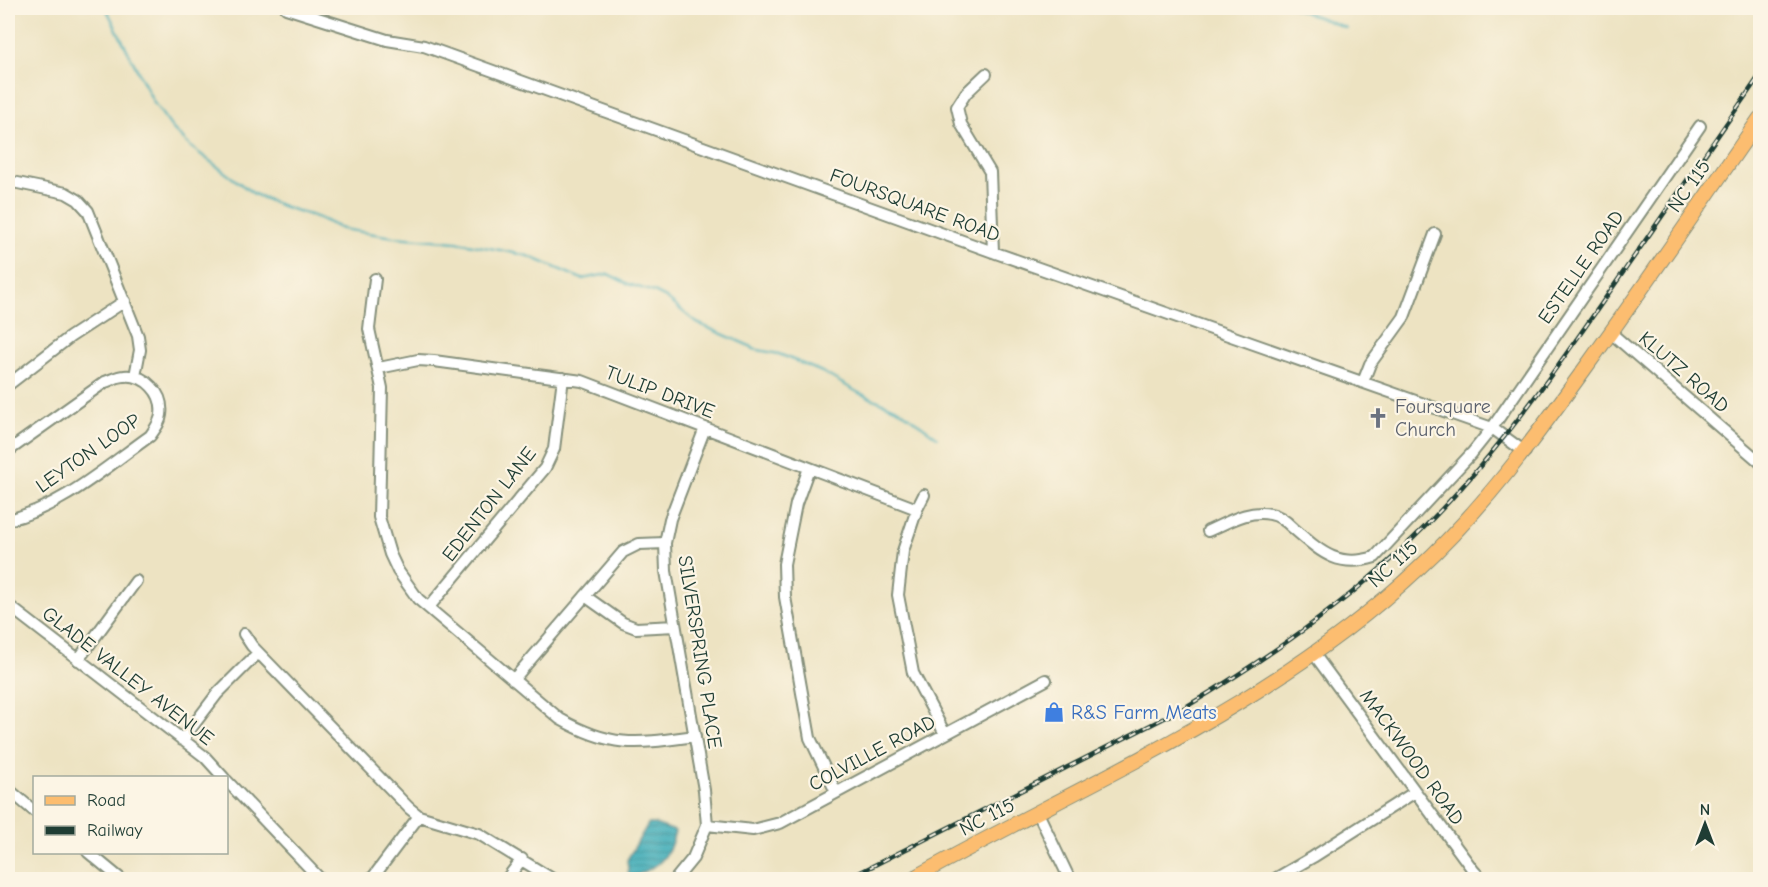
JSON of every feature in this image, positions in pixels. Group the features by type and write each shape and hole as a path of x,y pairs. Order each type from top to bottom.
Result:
{"main road":[{"name":"NC 115","path":"910,879 1038,813 1250,697 1314,654 1417,571 1465,524 1525,452 1761,118"}],"street":[{"name":"FOURSQUARE ROAD","path":"286,8 387,40 424,46 993,252 1492,428 1525,452"},
{"path":"986,74 966,93 957,107 961,124 990,172 993,252"},
{"name":"ESTELLE ROAD","path":"1208,531 1248,514 1271,514 1288,523 1330,556 1344,561 1361,562 1375,557 1472,453 1492,428 1700,126"},
{"path":"8,181 66,193 78,200 94,222 138,336 140,350 135,376 122,376 105,382 8,451"},
{"path":"1363,382 1370,364 1404,317 1435,234"},
{"path":"375,279 369,329 382,388 380,517 390,554 398,571 418,599 560,719 582,732 621,743 643,743 694,735"},
{"path":"8,385 70,337 125,301"},
{"name":"KLUTZ ROAD","path":"1611,333 1761,462"},
{"name":"TULIP DRIVE","path":"378,368 418,360 435,361 582,381 917,509"},
{"name":"LEYTON LOOP","path":"8,520 22,517 70,493 150,436 158,425 161,414 160,400 155,390 135,376"},
{"name":"EDENTON LANE","path":"429,607 545,468 554,449 563,378"},
{"name":"SILVERSPRING PLACE","path":"675,879 693,858 707,825 704,790 666,571 665,543 670,519 705,428"},
{"path":"809,468 796,504 784,564 784,597 810,738 836,792"},
{"path":"924,495 903,551 898,595 913,673 945,734"},
{"path":"513,680 623,552 639,544 665,543"},
{"path":"78,660 136,581"},
{"path":"585,596 623,623 636,628 675,626"},
{"name":"GLADE VALLEY AVENUE","path":"8,605 205,758 222,776"},
{"path":"244,634 258,653 419,816 479,834 554,879"},
{"path":"182,740 217,694 258,653"},
{"name":"MACKWOOD ROAD","path":"1314,654 1482,879"},
{"name":"COLVILLE ROAD","path":"707,825 753,830 780,823 1046,680"},
{"name":"GLADE VALLEY AVENUE","path":"228,782 321,879"},
{"path":"8,789 33,810"},
{"path":"1273,879 1313,857 1415,792"},
{"path":"1038,813 1070,879"},
{"path":"371,879 419,816"},
{"path":"91,854 122,879"},
{"path":"506,879 522,859"}],"water":[{"path":"648,824 675,831 672,841 660,862 647,871 629,878 627,860"}],"waterway":[{"path":"106,8 154,103 172,128 191,147 254,194 342,229 394,237 457,242 500,250 528,256 582,279 608,274 666,298 697,323 753,349 779,354 822,372 859,393 900,410 937,437"},
{"path":"1294,8 1347,28"}],"railway":[{"path":"845,880 1184,708 1286,643 1381,568 1411,541 1463,486 1530,403 1760,75"}],"place":[{"name":"Foursquare Church","path":"1378,418"},
{"name":"R&S Farm Meats","path":"1054,712"}]}
